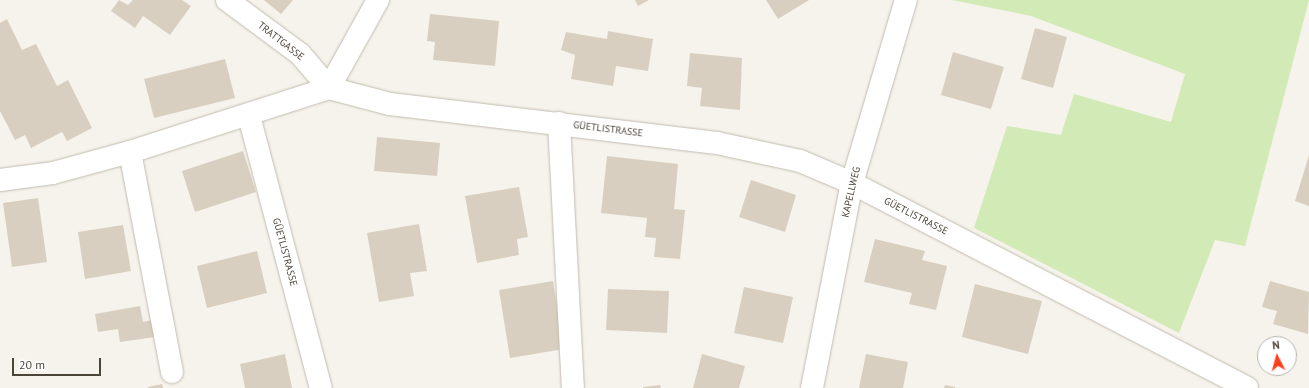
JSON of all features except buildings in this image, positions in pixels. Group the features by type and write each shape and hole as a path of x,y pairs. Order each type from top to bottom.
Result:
{"street":[{"name":"TRATTGASSE","path":"227,0 300,54 329,88"},
{"path":"0,180 53,174 249,116 329,88 378,0"},
{"name":"KAPELLWEG","path":"812,388 852,183 906,0"},
{"name":"GÜETLISTRASSE","path":"329,88 390,104 717,143 800,161 852,183 1247,388"},
{"name":"GÜETLISTRASSE","path":"249,116 321,388"},
{"name":"GÜETLISTRASSE","path":"559,123 573,388"},
{"path":"130,152 172,372"}],"green space":[{"path":"952,0 1309,0 1245,246 1215,240 1179,333 974,228 1007,126 1061,135 1074,94 1171,122 1185,74 1031,16"}]}
